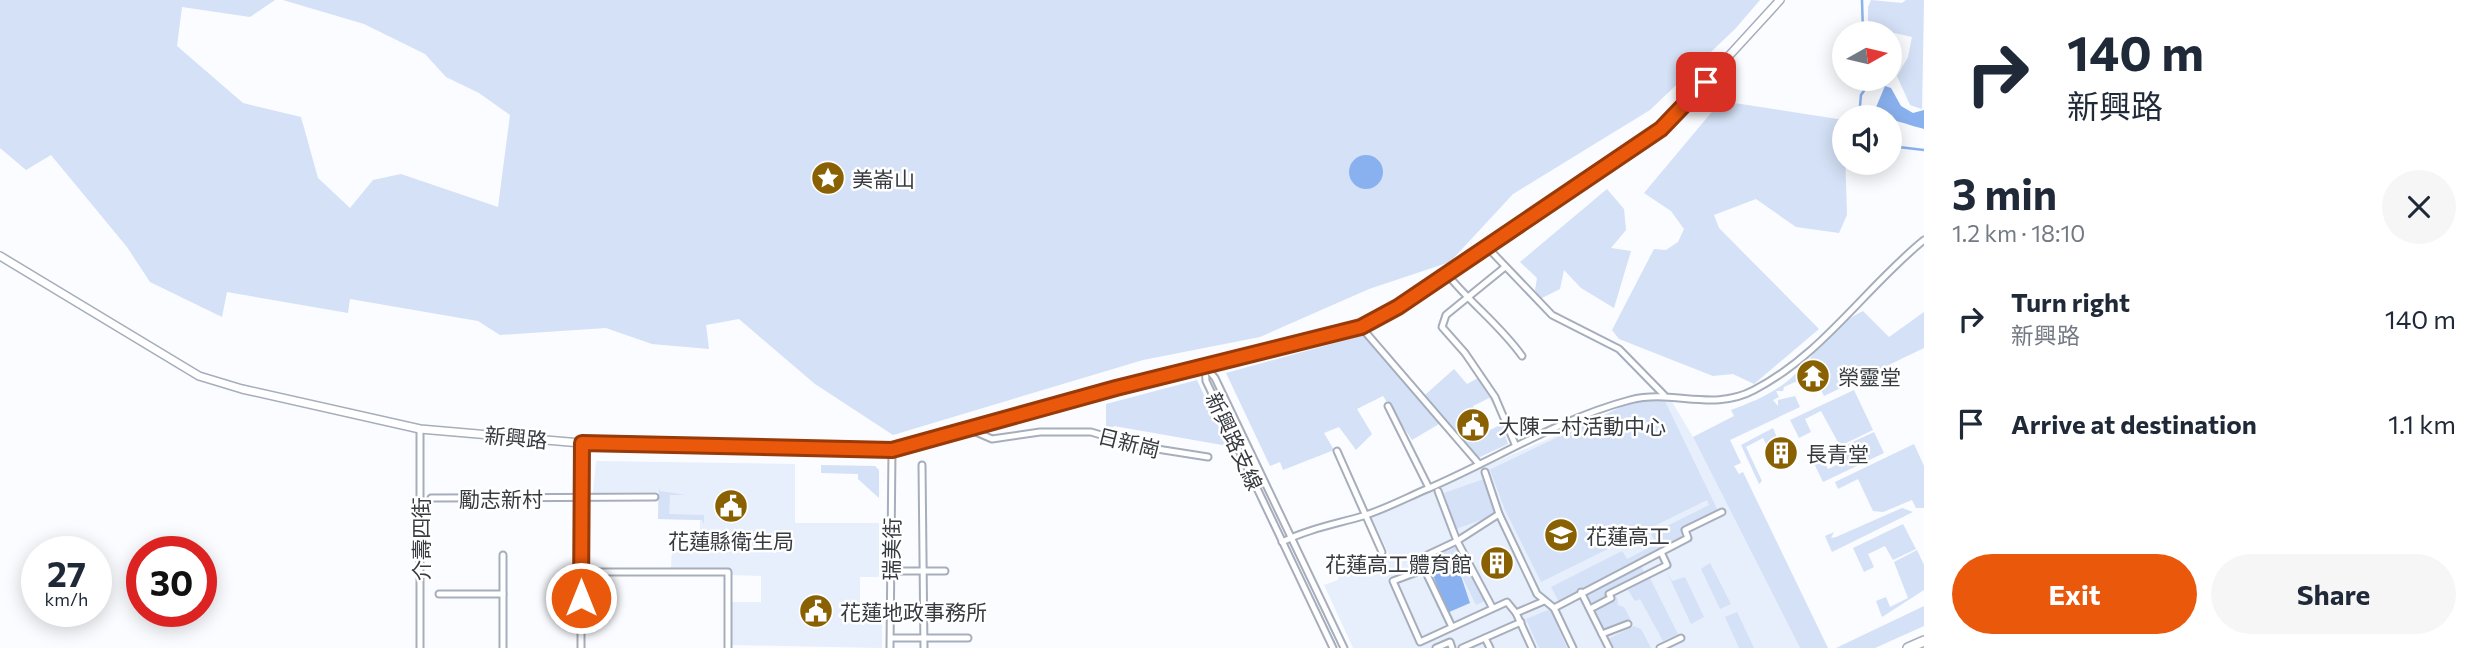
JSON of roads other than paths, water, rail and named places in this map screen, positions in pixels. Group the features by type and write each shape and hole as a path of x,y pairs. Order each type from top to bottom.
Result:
{"main road":[{"path":"1908,648 1924,641"}],"street":[{"name":"新興路","path":"0,256 199,376 242,390 420,429 582,443 892,450 1361,327 1488,247 1661,129 1780,0"},
{"path":"1282,542 1366,515 1429,488 1515,444 1629,401 1664,395 1688,400 1727,401 1770,382 1790,369 1879,278 1924,240"},
{"path":"1488,247 1552,315 1619,349 1664,395"},
{"path":"1504,267 1446,315 1442,327 1465,353 1495,397 1515,444"},
{"path":"1447,274 1466,298 1496,322 1522,356"},
{"path":"1361,327 1479,464"},
{"name":"新興路支線","path":"1206,366 1215,378 1344,648"},
{"name":"新興路支線","path":"1206,366 1206,381 1333,648"},
{"path":"1388,406 1429,488"},
{"name":"介壽四街","path":"420,429 420,648"},
{"name":"日新崗","path":"968,429 992,439 1040,432 1091,432 1165,452 1208,457"},
{"path":"581,648 582,443"},
{"name":"瑞美街","path":"890,648 892,450"},
{"path":"1337,451 1382,552"},
{"path":"922,465 924,648"},
{"path":"1485,472 1499,514 1544,601 1554,608 1573,648"},
{"path":"1438,491 1457,541 1492,607"},
{"name":"勵志新村","path":"431,498 654,497"},
{"path":"1554,608 1688,538 1685,530 1722,512"},
{"path":"1452,627 1425,569 1423,557 1457,541 1499,514"},
{"path":"1590,609 1611,598 1609,594 1668,565 1661,552"},
{"path":"503,555 503,648"},
{"path":"1642,562 1648,575"},
{"path":"1425,569 1393,581 1420,642 1507,602 1521,622 1532,648"},
{"path":"890,571 945,571"},
{"path":"581,572 728,572 728,648"},
{"path":"1581,592 1609,648"},
{"path":"439,594 503,594"},
{"path":"1516,613 1544,601"},
{"path":"1462,648 1521,622"},
{"path":"1602,634 1628,624"},
{"path":"891,638 968,638"},
{"path":"1485,638 1490,648"},
{"path":"1660,648 1681,638"},
{"path":"1436,648 1450,642 1452,648"}],"water":[{"path":"1883,91 1893,91 1900,105 1877,105"},
{"path":"1902,107 1913,113 1924,110 1924,129 1902,122"},
{"path":"1366,155 1378,160 1383,172 1378,184 1366,189 1354,184 1349,172 1354,160"},
{"path":"1457,564 1470,603 1447,613 1433,575"}],"waterway":[{"path":"1862,0 1863,21"},
{"path":"1860,105 1864,91"},
{"path":"1902,147 1924,150"}],"place":[{"name":"美崙山","path":"828,178"},
{"name":"榮靈堂","path":"1813,376"},
{"name":"大陳二村活動中心","path":"1473,425"},
{"name":"長青堂","path":"1781,453"},
{"name":"花蓮縣衛生局","path":"731,506"},
{"name":"花蓮高工","path":"1561,535"},
{"name":"花蓮高工體育館","path":"1497,563"},
{"name":"花蓮地政事務所","path":"816,611"}]}
